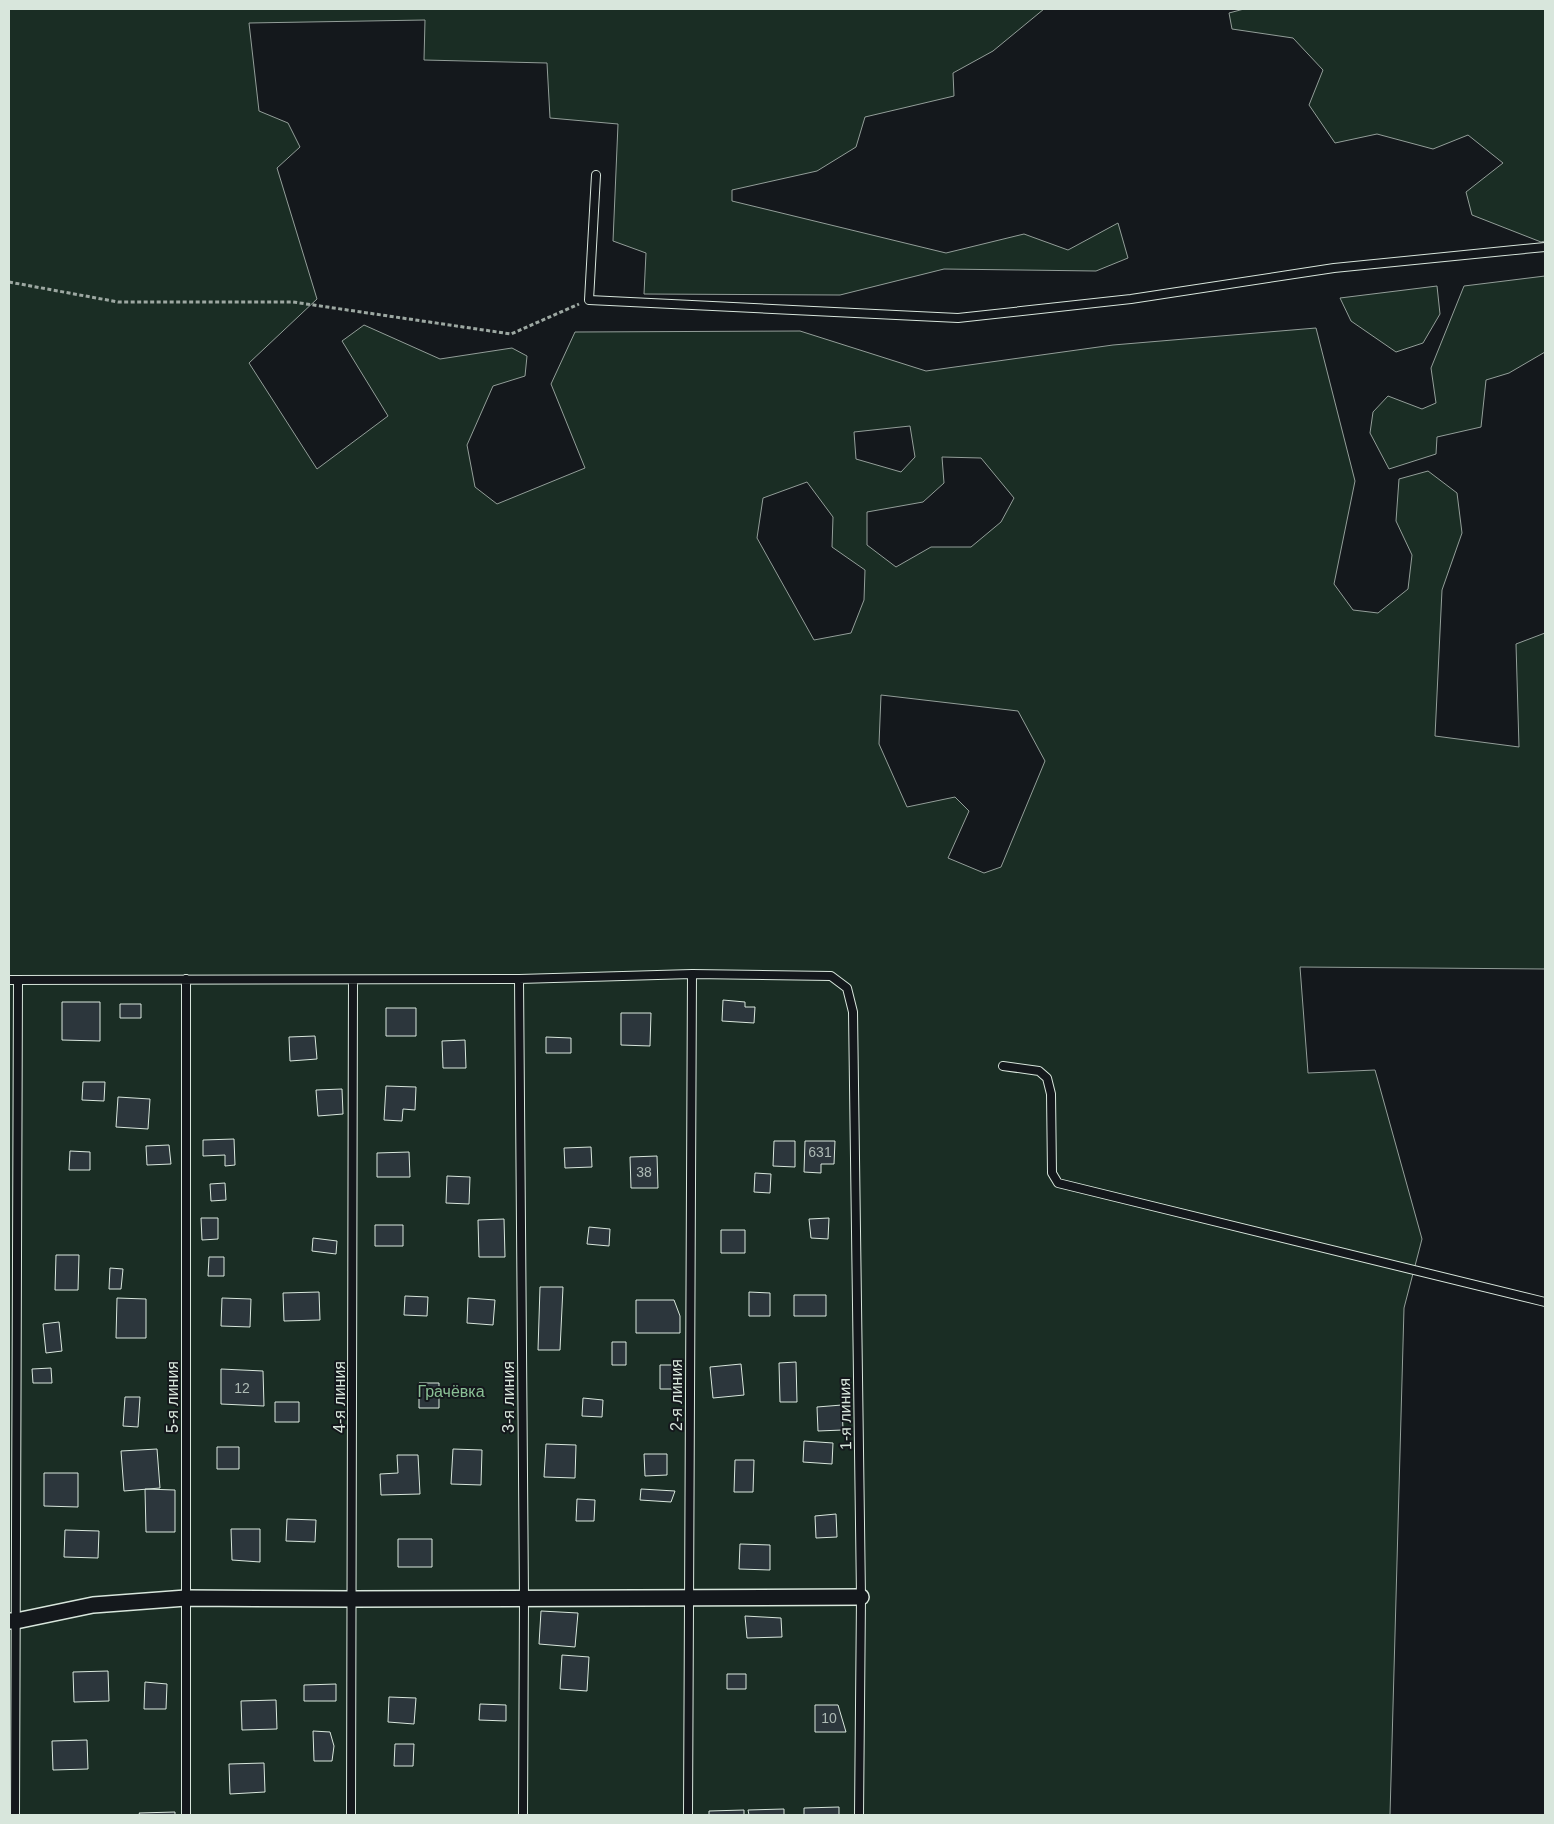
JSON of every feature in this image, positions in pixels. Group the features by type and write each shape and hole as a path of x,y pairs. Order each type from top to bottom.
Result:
{"street":[{"path":"12,1621 92,1605 186,1598 861,1597"}],"lane":[{"path":"596,175 589,300 958,318 1131,299 1334,268 1545,247"},
{"name":"1-я линия","path":"9,980 519,979 692,974 831,976 847,988 853,1012 861,1597 859,1815"},
{"name":"2-я линия","path":"688,1815 692,974"},
{"name":"5-я линия","path":"186,979 186,1815"},
{"name":"3-я линия","path":"519,979 524,1598 523,1815"},
{"path":"15,1815 12,1621 18,980"},
{"name":"4-я линия","path":"351,1815 353,980"},
{"path":"1003,1066 1038,1071 1047,1078 1051,1094 1052,1173 1058,1183 1545,1302"}],"path":[{"path":"9,282 118,302 293,302 511,334 589,300"}],"green space":[{"name":"Грачёвка","path":"9,9 1044,9 993,51 953,73 954,96 865,117 856,147 817,171 732,190 732,201 946,253 1024,234 1068,250 1118,223 1128,258 1096,271 944,269 840,295 644,294 646,253 613,241 618,124 550,118 547,63 424,60 425,20 249,23 259,111 288,123 300,147 277,168 317,299 249,363 317,469 388,416 342,341 364,325 440,359 512,348 527,356 525,376 493,386 467,445 475,487 497,504 585,468 551,384 575,332 800,331 926,371 1113,345 1316,328 1355,481 1334,584 1353,610 1378,613 1408,589 1412,555 1396,521 1399,479 1428,471 1457,493 1462,533 1442,590 1435,736 1519,747 1516,644 1545,633 1545,969 1300,967 1308,1073 1375,1070 1422,1239 1404,1308 1390,1815 9,1815","holes":["910,426 915,457 901,472 856,459 854,432","942,457 981,458 1014,498 1001,522 971,547 931,547 896,567 867,545 867,512 923,502 944,483","807,482 833,517 832,547 865,570 864,600 851,633 814,640 757,538 763,498","881,695 1018,711 1045,761 1001,867 984,873 948,858 969,811 955,797 907,807 879,744"]},
{"path":"1244,9 1545,9 1545,241 1541,242 1472,215 1466,192 1503,163 1468,135 1433,149 1377,134 1335,143 1309,105 1323,70 1293,38 1232,29 1229,13"},
{"path":"1545,276 1545,352 1509,373 1486,380 1481,427 1437,437 1436,454 1389,469 1370,433 1373,412 1388,396 1422,409 1436,403 1431,368 1464,286"},
{"path":"1437,286 1440,314 1423,343 1396,352 1351,321 1340,298"}],"building":[{"path":"723,1000 745,1002 745,1007 755,1007 754,1023 722,1021"},
{"path":"62,1002 100,1002 100,1041 62,1040"},
{"path":"120,1004 141,1004 141,1018 120,1018"},
{"path":"386,1008 416,1008 416,1036 386,1036"},
{"path":"621,1013 651,1013 650,1046 621,1045"},
{"path":"315,1036 317,1059 290,1061 289,1037"},
{"path":"546,1037 571,1038 571,1053 546,1053"},
{"path":"465,1040 466,1068 443,1068 442,1041"},
{"path":"83,1082 105,1082 104,1101 82,1100"},
{"path":"386,1086 416,1087 415,1110 403,1109 402,1121 384,1120"},
{"path":"342,1089 343,1114 318,1116 316,1090"},
{"path":"118,1097 150,1099 148,1129 116,1127"},
{"path":"234,1139 235,1165 225,1166 225,1155 203,1156 203,1140"},
{"path":"774,1141 795,1141 795,1167 773,1166"},
{"path":"805,1141 835,1141 834,1164 821,1164 821,1173 804,1172"},
{"path":"169,1145 171,1164 147,1165 146,1146"},
{"path":"591,1147 592,1167 565,1168 564,1148"},
{"path":"70,1151 90,1152 90,1170 69,1170"},
{"path":"409,1152 410,1177 377,1177 377,1153"},
{"path":"657,1156 658,1188 631,1188 630,1157"},
{"path":"755,1173 771,1174 770,1193 754,1192"},
{"path":"447,1176 470,1177 469,1204 446,1203"},
{"path":"225,1183 226,1200 211,1201 210,1184"},
{"path":"201,1218 218,1218 218,1239 202,1240"},
{"path":"829,1218 828,1239 811,1238 809,1219"},
{"path":"504,1219 505,1257 479,1257 478,1220"},
{"path":"375,1225 403,1225 403,1246 375,1246"},
{"path":"589,1227 610,1229 609,1246 587,1244"},
{"path":"721,1230 745,1230 745,1253 721,1253"},
{"path":"313,1238 337,1241 336,1254 312,1251"},
{"path":"56,1255 79,1255 78,1290 55,1290"},
{"path":"209,1257 224,1257 224,1276 208,1276"},
{"path":"110,1268 123,1269 121,1289 109,1289"},
{"path":"540,1287 563,1287 560,1350 538,1350"},
{"path":"319,1292 320,1320 284,1321 283,1293"},
{"path":"749,1292 770,1293 770,1316 749,1316"},
{"path":"794,1295 826,1295 826,1316 794,1316"},
{"path":"405,1296 428,1297 427,1316 404,1315"},
{"path":"117,1298 146,1299 146,1338 116,1338"},
{"path":"222,1298 251,1299 250,1327 221,1326"},
{"path":"468,1298 495,1300 493,1325 467,1323"},
{"path":"636,1300 674,1300 680,1316 680,1333 636,1333"},
{"path":"59,1322 62,1351 46,1353 43,1324"},
{"path":"612,1342 626,1342 626,1365 612,1365"},
{"path":"796,1362 797,1402 780,1402 779,1363"},
{"path":"741,1364 744,1395 713,1398 710,1367"},
{"path":"660,1365 680,1365 680,1389 660,1389"},
{"path":"51,1368 52,1383 33,1383 32,1369"},
{"path":"221,1369 263,1371 264,1406 221,1404"},
{"path":"419,1383 439,1383 439,1408 419,1408"},
{"path":"125,1397 140,1397 138,1427 123,1426"},
{"path":"583,1398 603,1400 602,1417 582,1416"},
{"path":"275,1402 299,1402 299,1422 275,1422"},
{"path":"842,1405 843,1430 818,1431 817,1407"},
{"path":"804,1441 833,1443 832,1464 803,1462"},
{"path":"546,1444 576,1445 575,1478 544,1477"},
{"path":"217,1447 239,1447 239,1469 217,1469"},
{"path":"157,1449 160,1488 124,1491 121,1451"},
{"path":"453,1449 482,1450 481,1485 451,1484"},
{"path":"644,1454 667,1454 667,1475 645,1476"},
{"path":"397,1455 418,1455 420,1494 381,1495 380,1474 398,1473"},
{"path":"735,1460 754,1460 753,1492 734,1492"},
{"path":"44,1473 78,1473 78,1507 44,1506"},
{"path":"145,1489 175,1490 175,1532 146,1532"},
{"path":"641,1489 675,1491 671,1502 640,1500"},
{"path":"577,1499 595,1500 594,1521 576,1521"},
{"path":"836,1514 837,1537 816,1538 815,1516"},
{"path":"287,1519 316,1520 315,1542 286,1541"},
{"path":"231,1529 260,1529 260,1562 232,1560"},
{"path":"65,1530 99,1531 98,1558 64,1557"},
{"path":"398,1539 432,1539 432,1567 398,1567"},
{"path":"740,1544 770,1545 770,1570 739,1569"},
{"path":"541,1611 578,1613 575,1647 539,1644"},
{"path":"745,1616 781,1618 782,1637 747,1638"},
{"path":"562,1655 589,1657 587,1691 560,1689"},
{"path":"108,1671 109,1701 74,1702 73,1672"},
{"path":"727,1674 746,1674 746,1689 727,1689"},
{"path":"145,1682 167,1684 166,1709 144,1709"},
{"path":"336,1684 336,1701 304,1701 304,1685"},
{"path":"389,1697 416,1698 414,1724 388,1722"},
{"path":"276,1700 277,1729 242,1730 241,1701"},
{"path":"480,1704 506,1705 506,1721 479,1720"},
{"path":"815,1705 838,1705 846,1732 815,1732"},
{"path":"313,1731 330,1732 334,1746 332,1761 314,1761"},
{"path":"87,1740 88,1769 53,1770 52,1741"},
{"path":"395,1744 414,1744 413,1766 394,1766"},
{"path":"264,1763 265,1792 230,1794 229,1764"},
{"path":"839,1807 839,1815 804,1815 804,1808"},
{"path":"784,1809 784,1815 749,1815 748,1810"},
{"path":"744,1810 744,1815 709,1815 709,1811"},
{"path":"175,1812 175,1815 140,1815 139,1813"}]}
